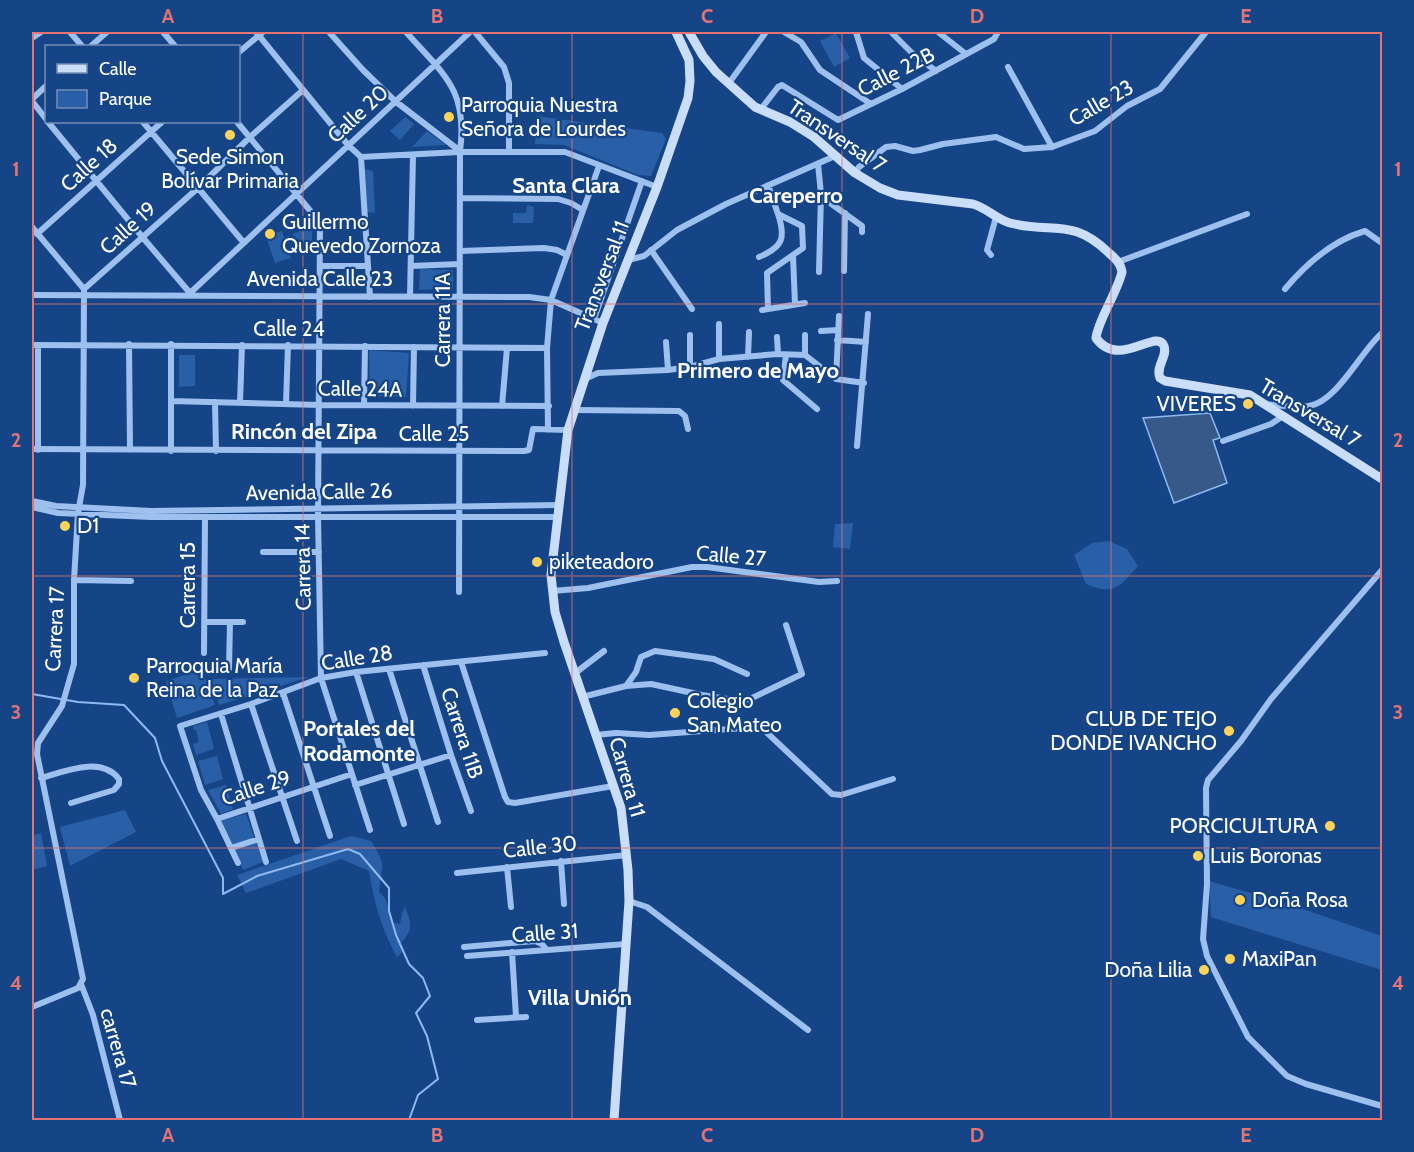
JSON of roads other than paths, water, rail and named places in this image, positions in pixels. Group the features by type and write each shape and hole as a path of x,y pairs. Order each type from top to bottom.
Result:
{"street":[{"path":"32,38 41,32"},
{"path":"70,32 81,45"},
{"path":"92,45 107,32"},
{"path":"163,32 174,45"},
{"path":"329,32 395,101 460,152"},
{"name":"Carrera 11A","path":"406,32 450,82 460,104 464,127 460,152 459,592"},
{"name":"Calle 20","path":"189,293 470,32"},
{"path":"475,32 504,67 509,83 509,152"},
{"name":"Transversal 11","path":"561,487 568,430 584,379 598,321 657,187 688,98 689,60 676,32"},
{"name":"Transversal 7","path":"689,32 703,56 716,72 755,107 790,122 806,132 855,173 880,188 898,195 972,204 984,207 996,217 1013,224 1070,229 1095,239 1121,266 1121,277 1097,330 1096,338 1101,345 1106,349 1128,350 1155,340 1161,342 1164,346 1164,353 1158,368 1160,378 1166,381 1250,395 1383,479"},
{"path":"729,83 766,32"},
{"path":"784,32 801,42 820,70 871,104"},
{"path":"856,32 864,58 902,89"},
{"path":"891,32 912,53 936,71"},
{"path":"938,32 966,54"},
{"name":"Calle 22B","path":"761,109 782,85 838,120 936,71 994,39 998,32"},
{"name":"Calle 23","path":"855,173 859,167 886,147 895,146 913,151 943,144 996,137 1024,149 1052,147 1095,131 1126,106 1160,90 1206,32"},
{"path":"240,50 259,33 348,145 361,157 370,297"},
{"path":"1008,67 1052,147"},
{"path":"45,87 32,100 45,117"},
{"name":"Calle 19","path":"84,292 303,90"},
{"path":"49,123 189,293"},
{"path":"144,123 244,243"},
{"name":"Calle 18","path":"37,234 161,123"},
{"path":"238,123 296,194"},
{"path":"361,157 460,152 565,152 657,187"},
{"path":"410,296 413,155"},
{"path":"626,261 644,256 677,230 726,204 835,156"},
{"path":"818,164 821,194 819,272"},
{"path":"568,430 548,430 547,348 551,300 599,166"},
{"path":"598,321 642,181"},
{"path":"759,257 777,247 783,238 783,230 768,185"},
{"name":"Carrera 14","path":"296,194 320,226 318,512 321,678 370,830"},
{"path":"821,194 825,200 862,226 862,232"},
{"path":"460,198 558,199 583,210"},
{"path":"844,271 845,213"},
{"path":"778,214 802,226 803,248 767,273 765,309 804,303"},
{"path":"1118,262 1247,214"},
{"path":"991,255 987,250 996,217"},
{"path":"32,227 84,292"},
{"path":"1285,289 1302,270 1348,236 1365,231 1383,243"},
{"path":"460,251 544,248 557,250 567,255"},
{"path":"651,250 692,309"},
{"path":"793,256 795,304"},
{"path":"411,266 460,264"},
{"path":"320,266 368,266"},
{"name":"Avenida Calle 23","path":"32,295 84,292 529,297 551,300 598,321"},
{"name":"Carrera 17","path":"80,986 83,979 37,754 38,743 62,706 74,664 74,580 83,485 84,292"},
{"path":"857,446 868,314"},
{"path":"836,379 839,316"},
{"path":"719,324 719,359"},
{"path":"821,331 838,330"},
{"path":"748,357 749,332"},
{"path":"1266,404 1288,407 1312,406 1333,393 1383,333"},
{"path":"690,335 690,367"},
{"path":"805,335 805,355"},
{"path":"777,337 778,354"},
{"path":"837,340 866,342"},
{"path":"666,342 668,370"},
{"path":"129,344 130,450"},
{"path":"171,344 171,451"},
{"path":"35,345 35,449"},
{"name":"Calle 24","path":"35,345 547,348"},
{"path":"240,403 242,345"},
{"path":"286,404 288,345"},
{"path":"364,405 365,346"},
{"path":"413,406 414,347"},
{"path":"502,406 507,348"},
{"path":"584,379 598,373 668,370 719,359 778,354 805,355 836,379 864,383"},
{"path":"786,355 783,380 816,409"},
{"name":"Calle 24A","path":"171,401 320,405 549,406"},
{"path":"215,402 216,451"},
{"path":"574,411 679,411 685,416 688,429"},
{"path":"1223,441 1270,424 1283,416"},
{"name":"Calle 25","path":"35,449 320,452 529,450 533,429 548,430"},
{"name":"Carrera 11","path":"561,487 553,550 552,591 555,612 621,808 627,855 629,901 614,1120"},
{"path":"32,501 79,511"},
{"name":"Avenida Calle 26","path":"79,511 151,517 206,517 559,505"},
{"path":"32,507 58,513 79,511"},
{"name":"Avenida Calle 26","path":"79,511 318,512 557,518"},
{"name":"Carrera 15","path":"204,653 206,517"},
{"path":"263,552 319,552"},
{"name":"Calle 27","path":"552,591 588,588 692,567 819,582 837,581"},
{"path":"1383,570 1271,699 1241,741 1208,780 1206,788 1207,884 1203,939 1208,956 1248,1037 1287,1076 1306,1084 1383,1106"},
{"path":"74,580 131,581"},
{"path":"205,622 243,622"},
{"path":"229,669 230,622"},
{"path":"582,697 626,686 651,684 740,701 752,698 802,674 786,625"},
{"path":"574,674 604,651"},
{"path":"626,686 636,672 641,657 656,651 714,659 747,674"},
{"name":"Calle 28","path":"217,819 201,790 180,726 251,704 321,678 356,672 545,653"},
{"path":"461,662 508,802 515,803 613,786"},
{"name":"Carrera 11B","path":"423,665 471,811"},
{"path":"389,669 438,822"},
{"path":"356,672 404,824"},
{"path":"282,693 330,836"},
{"path":"251,704 297,841"},
{"path":"220,714 266,862"},
{"path":"595,735 616,733 649,735 757,727 765,730 832,794 841,795 893,779"},
{"path":"355,785 451,755"},
{"path":"41,778 90,767 111,772 119,779 119,784 114,790 70,803"},
{"name":"Calle 29","path":"238,863 217,819 352,774"},
{"path":"231,848 259,839"},
{"name":"Calle 30","path":"457,873 627,855"},
{"path":"561,861 564,904"},
{"path":"507,867 511,907"},
{"path":"629,901 640,903 647,908 808,1030"},
{"path":"464,947 535,941 546,949"},
{"name":"Calle 31","path":"467,956 626,944"},
{"path":"512,952 516,1017"},
{"path":"32,1007 80,986"},
{"name":"carrera 17","path":"80,986 93,1015 120,1120"},
{"path":"477,1020 526,1017"}],"waterway":[{"path":"32,694 78,702 124,705 155,738 162,761 223,878 223,894 257,876 348,849 360,854 389,888 389,911 396,935 409,964 423,978 430,996 416,1013 427,1036 438,1079 418,1095 409,1120"}],"place":[{"name":"Parroquia Nuestra Señora de Lourdes","path":"449,117"},
{"name":"Sede Simon Bolívar Primaria","path":"230,135"},
{"name":"Guillermo Quevedo Zornoza","path":"270,234"},
{"name":"VIVERES","path":"1248,404"},
{"name":"D1","path":"65,526"},
{"name":"piketeadoro","path":"537,562"},
{"name":"Parroquia María Reina de la Paz","path":"134,678"},
{"name":"Colegio San Mateo","path":"675,713"},
{"name":"CLUB DE TEJO DONDE IVANCHO","path":"1229,731"},
{"name":"PORCICULTURA","path":"1330,826"},
{"name":"Luis Boronas","path":"1198,856"},
{"name":"Doña Rosa","path":"1240,900"},
{"name":"MaxiPan","path":"1230,959"},
{"name":"Doña Lilia","path":"1204,970"}],"district":[{"name":"Santa Clara","path":"566,185"},
{"name":"Careperro","path":"796,195"},
{"name":"Primero de Mayo","path":"758,370"},
{"name":"Rincón del Zipa","path":"304,431"},
{"name":"Portales del Rodamonte","path":"359,740"},
{"name":"Villa Unión","path":"580,997"}]}
